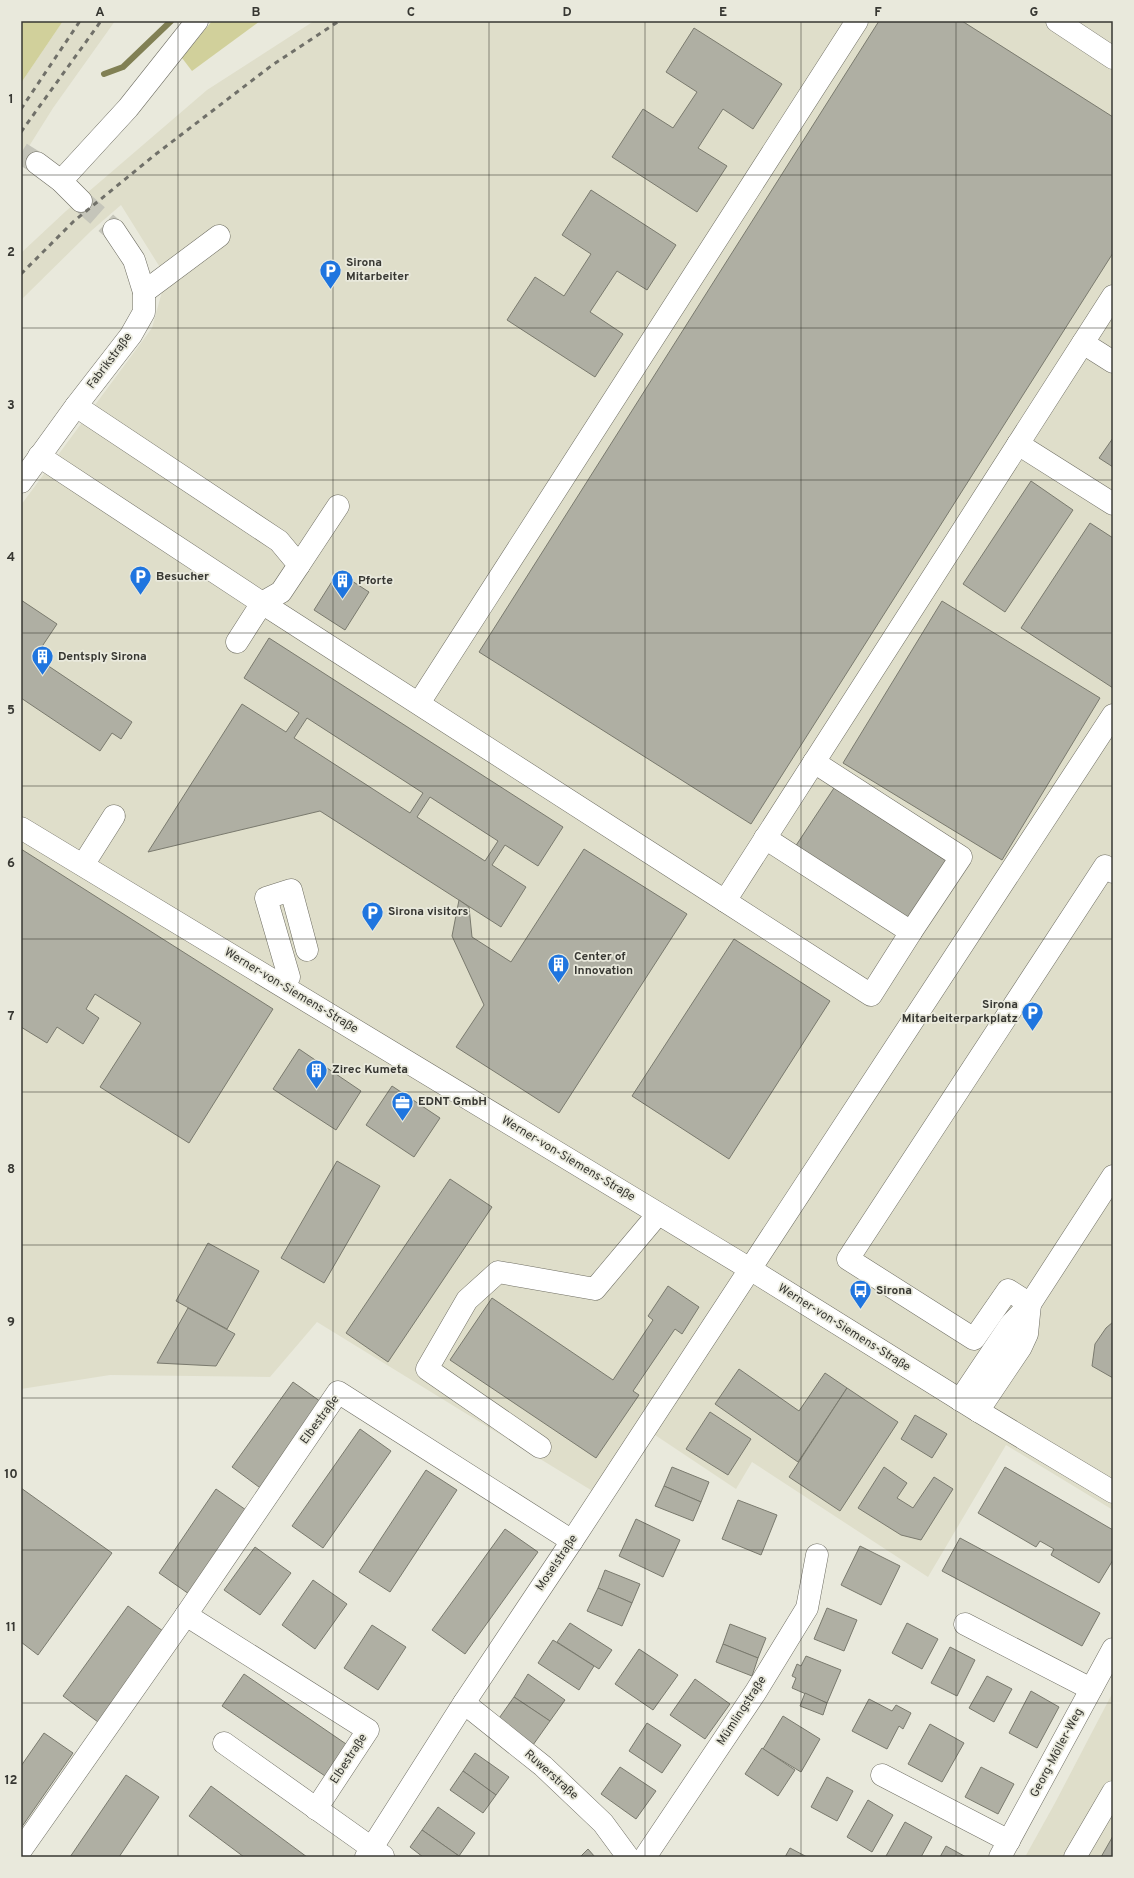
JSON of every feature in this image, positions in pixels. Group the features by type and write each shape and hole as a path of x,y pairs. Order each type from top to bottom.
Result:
{"street":[{"path":"61,181 128,108 197,21"},
{"path":"418,703 857,21"},
{"path":"1057,21 1113,58"},
{"path":"37,163 61,181 81,202"},
{"name":"Fabrikstraße","path":"21,482 131,334 144,312 144,292 134,260 114,230"},
{"path":"144,292 219,236"},
{"path":"725,901 1113,296"},
{"path":"1083,343 1113,362"},
{"path":"76,406 279,541 299,565"},
{"path":"1018,444 1113,504"},
{"path":"39,456 262,602 871,995 961,857 814,762"},
{"path":"237,642 262,602 281,592 338,506"},
{"name":"Moselstraße","path":"374,1854 464,1703 572,1541 1113,715"},
{"path":"83,865 114,816"},
{"name":"Werner-von-Siemens-Straße","path":"21,828 750,1269 969,1406 1113,1492"},
{"path":"765,838 911,932"},
{"path":"1030,1304 1008,1290 974,1339 848,1259 1104,866 1113,872"},
{"path":"289,977 266,898 291,890 307,950"},
{"path":"969,1406 1021,1347 1027,1334 1030,1304 1113,1176"},
{"path":"540,1447 427,1369 466,1300 498,1272 595,1289 658,1214"},
{"name":"Elbestraße","path":"21,1850 186,1615 338,1392 572,1541"},
{"name":"Mümlingstraße","path":"645,1857 755,1694 807,1608 817,1555"},
{"name":"Elbestraße","path":"186,1615 368,1730 316,1809"},
{"path":"965,1624 1091,1689"},
{"name":"Georg-Möller-Weg","path":"1005,1849 1113,1649"},
{"name":"Ruwerstraße","path":"464,1703 543,1766 604,1823 628,1857"},
{"path":"224,1743 316,1809 374,1854"},
{"path":"882,1775 1005,1849"},
{"path":"1075,1857 1113,1792"}],"shaded area":[{"path":"21,21 63,21 21,83"},
{"path":"63,21 115,21 53,108 21,159 21,83"},
{"path":"212,21 260,21 192,71 182,58"},
{"name":"Dentsply Sirona","path":"314,21 1113,21 1113,1510 1006,1445 928,1577 752,1462 736,1489 646,1429 599,1495 317,1322 270,1377 110,1375 21,1389 21,505 152,328 166,277 121,205 91,231 21,300 21,253 66,211 207,90"},
{"path":"1113,1692 1113,1857 1025,1857 1055,1803"}],"building":[{"path":"879,21 962,21 1113,117 1113,253 751,824 479,652"},
{"path":"694,28 782,84 753,129 723,109 698,148 727,166 697,212 612,157 643,109 673,128 697,92 666,72"},
{"path":"591,190 676,245 647,290 617,271 590,312 623,334 595,377 507,320 535,277 564,296 591,254 562,235"},
{"path":"1113,438 1113,467 1099,458"},
{"path":"1031,481 1073,510 1005,612 963,584"},
{"path":"1090,523 1113,538 1113,688 1021,628"},
{"name":"Pforte","path":"338,572 369,592 345,630 314,610"},
{"name":"Dentsply Sirona","path":"21,600 57,624 35,657 132,722 121,739 112,733 100,751 21,698"},
{"path":"942,601 1100,698 1002,860 843,763"},
{"path":"269,638 563,827 538,866 505,845 492,865 526,887 501,927 320,811 148,852 242,704 286,732 299,713 244,678","holes":["307,718 423,793 410,813 294,738","430,797 498,841 485,861 417,817"]},
{"path":"834,788 948,862 908,922 795,847"},
{"path":"21,849 273,1009 189,1143 100,1087 141,1023 95,994 86,1009 99,1018 83,1044 57,1027 47,1043 21,1027"},
{"name":"Center of Innovation","path":"584,849 687,914 559,1113 456,1047 484,1005 452,936 459,900 469,907 472,937 511,962"},
{"path":"734,939 830,1001 729,1159 632,1096"},
{"name":"Zirec Kumeta","path":"299,1049 361,1091 336,1130 273,1089"},
{"name":"EDNT GmbH","path":"392,1086 440,1118 414,1157 366,1125"},
{"path":"337,1161 380,1186 324,1283 281,1258"},
{"path":"450,1179 492,1207 388,1362 346,1333"},
{"path":"208,1243 259,1271 227,1329 176,1301"},
{"path":"668,1286 699,1307 682,1334 675,1329 633,1391 639,1395 596,1458 450,1360 492,1298 613,1380 653,1320 648,1316"},
{"path":"188,1308 235,1334 216,1366 157,1363"},
{"path":"1113,1322 1113,1378 1092,1366 1095,1344 1106,1328"},
{"path":"739,1369 799,1411 825,1373 847,1388 798,1462 715,1404"},
{"path":"293,1382 324,1404 263,1490 232,1467"},
{"path":"847,1388 898,1422 840,1511 789,1477"},
{"path":"710,1412 751,1439 728,1475 686,1449"},
{"path":"915,1415 947,1434 932,1458 901,1439"},
{"path":"360,1429 391,1451 323,1548 292,1526"},
{"path":"672,1467 709,1482 701,1502 664,1486"},
{"path":"884,1467 907,1483 897,1498 913,1508 934,1477 953,1489 921,1540 901,1535 858,1508"},
{"path":"1005,1467 1113,1530 1113,1560 1099,1583 1051,1555 1054,1549 1040,1541 1036,1547 978,1513"},
{"path":"426,1470 457,1490 390,1592 359,1572"},
{"path":"664,1486 701,1502 693,1521 655,1506"},
{"path":"21,1488 112,1553 38,1655 21,1642"},
{"path":"216,1489 246,1510 189,1594 159,1573"},
{"path":"738,1500 777,1515 761,1555 722,1539"},
{"path":"636,1519 680,1540 663,1577 619,1556"},
{"path":"505,1529 538,1552 465,1654 432,1630"},
{"path":"960,1538 1100,1613 1082,1646 942,1571"},
{"path":"860,1546 900,1566 881,1605 841,1585"},
{"path":"255,1547 291,1573 260,1615 224,1590"},
{"path":"605,1570 640,1584 632,1603 598,1588"},
{"path":"313,1580 347,1604 315,1649 282,1625"},
{"path":"598,1588 632,1603 622,1626 587,1611"},
{"path":"128,1606 163,1631 98,1722 63,1696"},
{"path":"827,1608 857,1620 844,1651 814,1639"},
{"path":"570,1623 612,1650 599,1669 557,1642"},
{"path":"907,1623 938,1639 922,1669 892,1653"},
{"path":"730,1624 766,1638 758,1658 723,1644"},
{"path":"372,1625 406,1647 378,1690 344,1668"},
{"path":"553,1640 594,1666 579,1690 538,1663"},
{"path":"723,1644 758,1658 752,1676 716,1662"},
{"path":"950,1647 975,1660 957,1696 931,1683"},
{"path":"639,1649 678,1675 653,1710 615,1684"},
{"path":"806,1656 841,1670 827,1703 792,1688 796,1678 792,1676 797,1664 801,1666"},
{"path":"244,1674 349,1746 328,1778 222,1706"},
{"path":"528,1674 565,1700 550,1721 514,1697"},
{"path":"987,1676 1012,1689 994,1722 969,1708"},
{"path":"695,1679 730,1704 705,1739 670,1715"},
{"path":"1031,1691 1059,1707 1037,1748 1009,1733"},
{"path":"805,1693 827,1703 823,1715 800,1706"},
{"path":"514,1697 550,1721 533,1745 497,1721"},
{"path":"869,1699 892,1711 896,1705 911,1713 903,1729 899,1726 887,1749 852,1731"},
{"path":"783,1716 820,1739 801,1772 763,1749"},
{"path":"647,1723 681,1745 662,1773 629,1751"},
{"path":"930,1724 964,1743 942,1782 908,1764"},
{"path":"44,1733 73,1753 21,1828 21,1766"},
{"path":"762,1748 795,1770 778,1796 745,1774"},
{"path":"475,1753 509,1777 496,1795 463,1771"},
{"path":"620,1767 656,1791 636,1819 601,1794"},
{"path":"981,1767 1014,1784 998,1814 965,1797"},
{"path":"463,1771 496,1795 483,1813 450,1790"},
{"path":"126,1775 159,1797 119,1857 70,1857"},
{"path":"827,1777 853,1791 837,1821 811,1807"},
{"path":"211,1786 307,1857 244,1857 189,1816"},
{"path":"868,1800 893,1815 872,1852 847,1837"},
{"path":"438,1807 475,1833 459,1856 422,1830"},
{"path":"905,1822 932,1837 921,1857 886,1856"},
{"path":"422,1830 459,1857 423,1857 410,1847"},
{"path":"1113,1836 1113,1857 1101,1857"},
{"path":"946,1846 966,1857 940,1857"},
{"path":"790,1848 807,1857 785,1857"},
{"path":"588,1849 595,1857 580,1857"}],"waterway":[{"path":"104,74 123,67 171,21"}],"tunnel":[{"path":"21,153 37,163"},
{"path":"81,201 114,230"}],"railway":[{"path":"21,109 80,21"},
{"path":"21,132 101,21"},
{"path":"21,274 74,221 156,154 271,66 339,21"}],"place":[{"name":"Sirona Mitarbeiter","path":"330,290"},
{"name":"Besucher","path":"141,596"},
{"name":"Pforte","path":"342,600"},
{"name":"Dentsply Sirona","path":"43,676"},
{"name":"Sirona visitors","path":"373,932"},
{"name":"Center of Innovation","path":"558,984"},
{"name":"Sirona Mitarbeiterparkplatz","path":"1033,1032"},
{"name":"Zirec Kumeta","path":"317,1090"},
{"name":"EDNT GmbH","path":"403,1122"},
{"name":"Sirona","path":"860,1310"}]}
